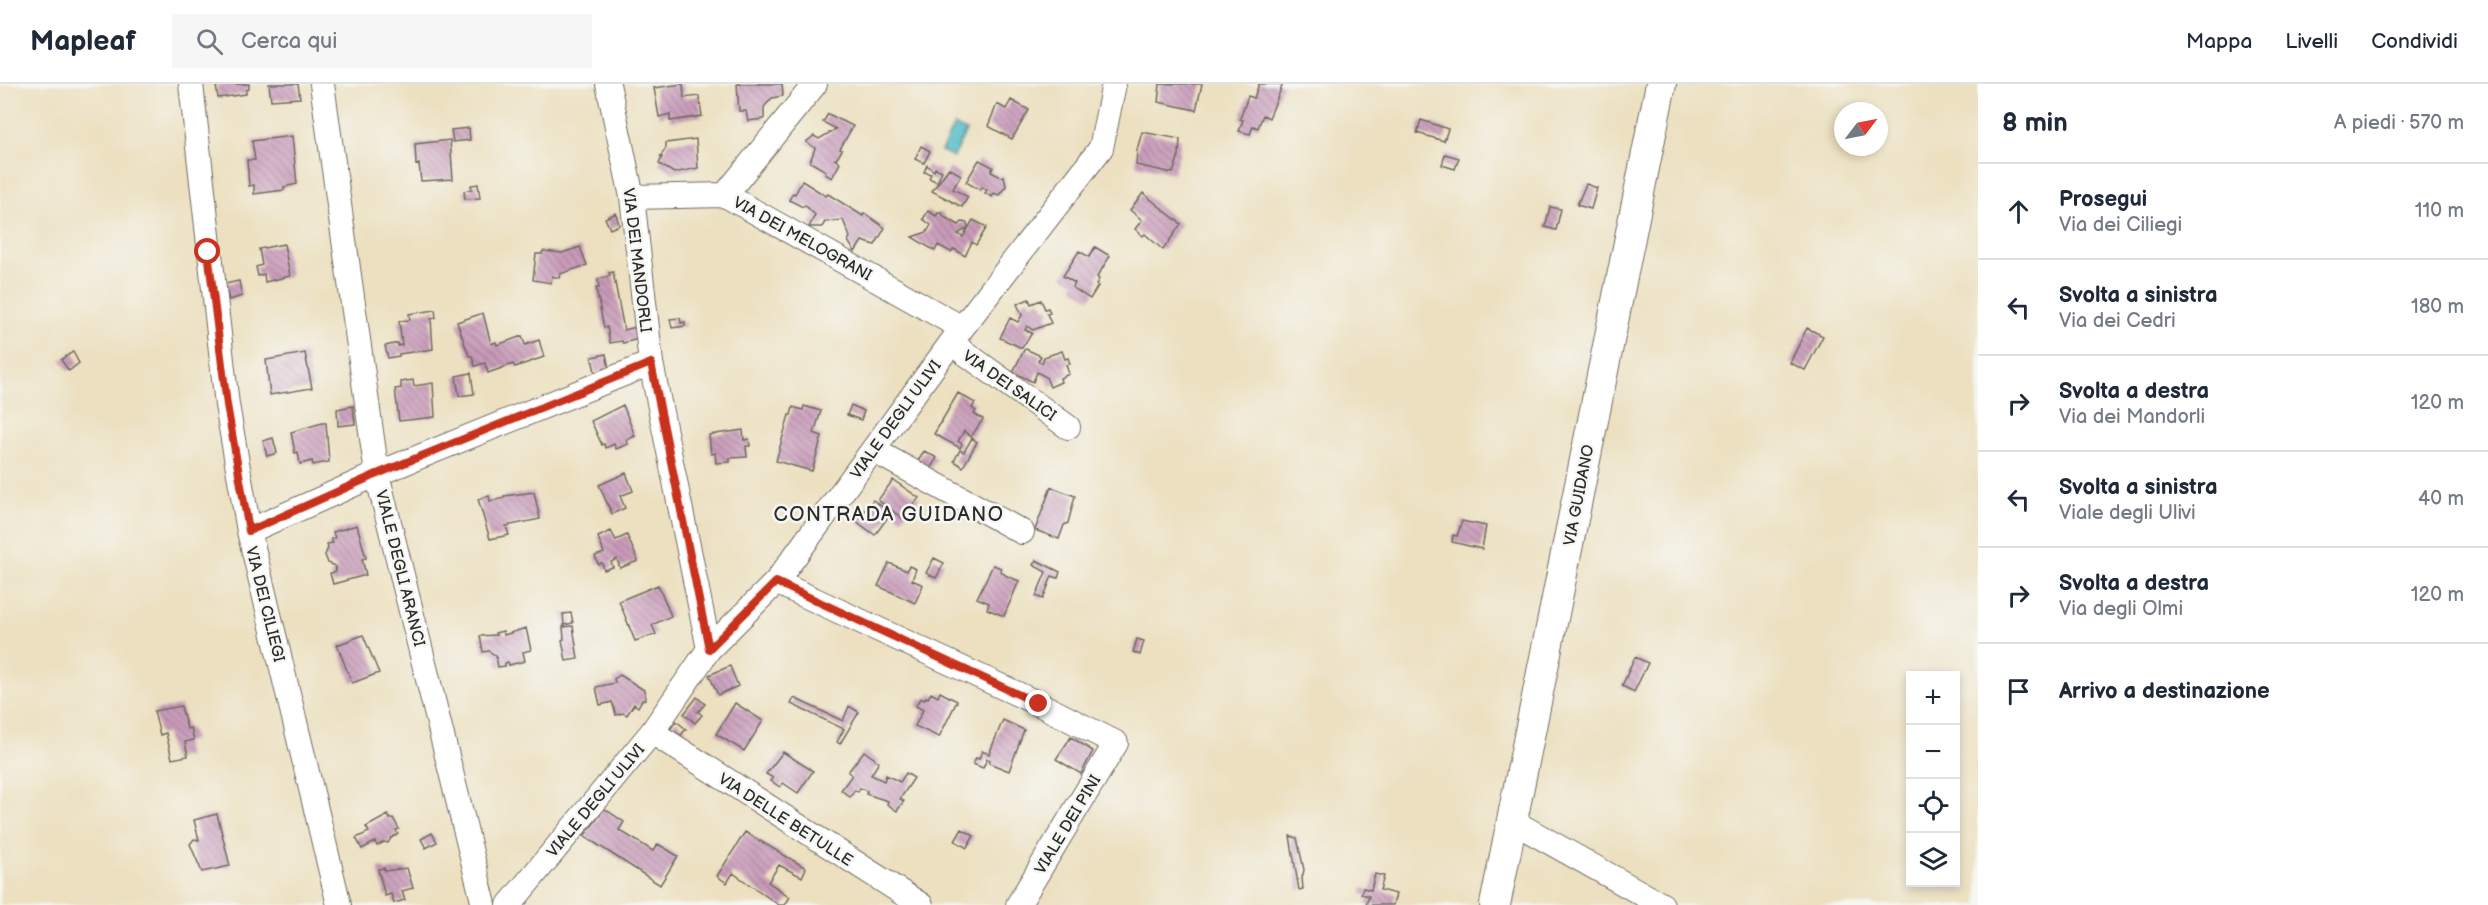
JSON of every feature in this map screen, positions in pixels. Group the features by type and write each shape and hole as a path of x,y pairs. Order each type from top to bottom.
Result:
{"main road":[{"name":"VIA GUIDANO","path":"1495,905 1661,84"}],"street":[{"name":"VIA DEI CILIEGI","path":"191,84 227,405 249,531 339,905"},
{"name":"VIALE DEGLI ARANCI","path":"322,84 377,474 484,905"},
{"name":"VIA DEI MANDORLI","path":"609,84 632,197 651,363 709,649"},
{"path":"725,195 815,84"},
{"name":"VIALE DEGLI ULIVI","path":"509,905 652,732 709,649 776,582 957,335 1101,148 1114,84"},
{"name":"VIA DEI MELOGRANI","path":"632,197 725,195 957,335"},
{"name":"VIA DEI SALICI","path":"957,335 1068,427"},
{"path":"249,531 377,474 651,363"},
{"path":"873,450 1022,532"},
{"name":"VIALE DEI PINI","path":"776,582 1116,742 1018,905"},
{"name":"VIA DELLE BETULLE","path":"652,732 921,905"},
{"path":"1512,821 1662,905"}],"water":[{"path":"954,125 966,131 953,157 941,151"}],"building":[{"path":"249,84 249,89 246,90 246,94 218,98 216,86"},
{"path":"269,84 298,84 300,98 271,100"},
{"path":"683,84 684,98 699,96 702,116 670,121 670,114 659,117 654,88"},
{"path":"737,84 782,84 783,96 772,98 764,107 764,119 748,121 746,111 739,111"},
{"path":"1160,84 1202,84 1196,110 1158,102"},
{"path":"1259,84 1283,84 1269,118 1263,115 1258,128 1253,126 1250,134 1239,131 1243,120 1240,119 1248,96 1254,98"},
{"path":"1011,100 1029,110 1012,139 988,126 997,104 1006,109"},
{"path":"828,114 853,126 840,149 842,150 836,160 834,159 840,163 832,178 825,174 826,171 810,162 815,148 806,142 814,136 819,139 836,129 823,122"},
{"path":"1421,120 1448,129 1444,141 1417,133"},
{"path":"469,128 470,140 453,142 451,130"},
{"path":"1142,132 1180,139 1179,155 1173,173 1136,165"},
{"path":"292,136 297,184 284,187 284,190 254,194 254,185 249,186 247,160 255,160 252,141"},
{"path":"696,139 698,168 674,173 659,164 666,143"},
{"path":"450,140 453,179 421,181 419,164 416,165 415,144"},
{"path":"921,146 930,151 924,163 915,159"},
{"path":"1445,154 1459,158 1455,169 1442,165"},
{"path":"979,160 993,167 991,172 1001,177 1004,176 1006,186 999,195 994,193 992,197 985,193 987,190 982,187 980,190 966,182"},
{"path":"927,165 934,171 935,168 942,171 937,182 929,178 931,174 924,172"},
{"path":"949,168 961,175 953,189 968,197 962,207 932,191"},
{"path":"802,181 863,216 864,213 885,228 875,245 862,241 855,252 848,241 850,237 843,220 825,222 822,227 809,227 815,215 805,205 803,207 789,200"},
{"path":"478,184 480,198 465,199 464,191 472,189 471,185"},
{"path":"1586,184 1597,188 1591,209 1577,205"},
{"path":"1143,193 1181,224 1163,250 1145,234 1143,236 1135,229 1142,220 1130,210"},
{"path":"1550,207 1561,209 1556,230 1545,227"},
{"path":"928,211 936,216 942,213 944,217 959,225 962,222 967,223 968,228 958,234 963,237 973,220 987,227 976,245 972,242 965,256 954,249 951,252 938,245 935,251 912,237 927,232 931,225 923,219"},
{"path":"616,213 619,225 610,229 605,218"},
{"path":"284,244 290,276 265,282 264,274 258,276 256,267 262,265 259,249"},
{"path":"580,247 587,265 560,274 559,278 552,276 551,283 533,280 536,254 542,254 543,251 562,253"},
{"path":"1095,247 1110,256 1097,277 1099,279 1096,285 1098,286 1090,299 1072,287 1075,283 1063,276 1079,251 1089,257"},
{"path":"613,272 624,330 636,327 638,339 623,343 622,341 610,343 607,327 604,328 596,288 599,288 598,279 610,276 609,273"},
{"path":"239,281 242,296 229,300 225,284"},
{"path":"1029,299 1031,304 1041,300 1045,309 1048,308 1050,313 1047,314 1051,323 1033,330 1027,326 1025,330 1032,333 1022,348 1000,338 1010,318 1018,322 1022,315 1017,304"},
{"path":"435,310 436,318 431,319 433,349 388,358 385,346 398,343 398,346 402,345 399,321 410,320 409,314"},
{"path":"483,313 491,344 496,342 497,345 522,336 525,345 539,340 544,357 488,373 485,363 475,366 457,322"},
{"path":"680,318 681,323 685,322 685,326 672,328 670,319"},
{"path":"1807,328 1823,336 1805,370 1790,363"},
{"path":"1026,349 1041,356 1038,361 1042,363 1044,357 1062,351 1070,364 1066,365 1069,374 1060,378 1061,382 1050,387 1046,377 1037,372 1033,382 1013,372"},
{"path":"73,352 79,363 69,371 61,360"},
{"path":"305,353 312,388 270,395 266,360"},
{"path":"606,354 609,368 595,373 592,357"},
{"path":"471,373 474,394 459,396 456,376"},
{"path":"413,380 414,386 433,383 435,417 399,421 395,389 401,388 401,382"},
{"path":"958,393 975,403 972,408 976,411 974,414 983,419 971,437 964,431 958,441 962,444 960,448 934,434"},
{"path":"623,405 635,436 626,440 628,444 616,449 614,444 606,448 604,444 602,445 591,421"},
{"path":"851,405 864,411 861,420 847,415"},
{"path":"353,406 355,424 338,426 337,409"},
{"path":"804,406 821,411 814,433 822,436 812,471 776,461 793,407 803,410"},
{"path":"326,423 329,462 313,465 312,461 300,464 298,452 295,453 291,432"},
{"path":"743,430 744,440 749,439 750,446 746,446 747,457 730,458 730,462 716,463 715,453 711,454 709,435"},
{"path":"273,438 277,453 267,456 263,441"},
{"path":"972,438 977,442 963,467 954,461 960,450 964,452"},
{"path":"924,451 937,458 930,469 918,461"},
{"path":"626,473 633,491 620,496 625,508 612,514 599,485"},
{"path":"893,480 919,498 902,518 878,500"},
{"path":"1051,487 1075,496 1068,523 1064,525 1059,539 1035,530"},
{"path":"534,492 540,519 506,526 509,535 490,539 478,499 489,496 490,501 504,498 504,496"},
{"path":"873,500 891,513 875,535 856,521"},
{"path":"1462,521 1486,526 1482,549 1452,542 1453,535 1457,536"},
{"path":"357,525 366,558 362,559 366,575 333,584 330,573 336,572 335,566 328,563 325,555 327,544 333,543 331,539 335,538 333,532"},
{"path":"611,531 616,540 627,535 638,561 620,568 617,559 611,562 613,567 604,570 602,563 598,564 595,556 604,553 598,537"},
{"path":"934,558 944,563 936,578 926,573"},
{"path":"1036,560 1060,572 1058,578 1052,576 1043,599 1036,596 1046,572 1033,565"},
{"path":"889,563 907,571 909,566 916,569 912,580 923,585 915,603 878,586"},
{"path":"993,565 1001,568 1000,571 1007,576 1019,581 1004,616 987,609 989,603 977,598"},
{"path":"658,585 671,616 652,625 656,634 635,641 619,601"},
{"path":"571,613 573,623 564,625 563,614"},
{"path":"573,626 578,659 566,661 562,640 564,639 563,627"},
{"path":"526,628 531,650 523,652 525,661 509,665 508,662 505,666 498,667 496,656 489,651 483,652 480,636 496,635 495,633 503,631 504,635"},
{"path":"363,635 379,673 352,683 337,645"},
{"path":"1137,639 1144,641 1140,655 1133,652"},
{"path":"1635,657 1648,663 1634,692 1622,686"},
{"path":"730,666 738,686 718,695 709,675"},
{"path":"620,675 644,690 646,699 642,700 638,707 634,704 627,715 623,713 616,715 612,702 600,705 596,687 615,683 614,679"},
{"path":"940,692 957,701 939,737 915,726 923,710 916,706 920,698 924,700 931,693 938,697"},
{"path":"697,697 705,704 698,712 702,715 695,723 684,714"},
{"path":"794,698 843,721 849,706 859,712 840,744 837,742 844,729 791,704"},
{"path":"735,703 763,721 744,751 716,734"},
{"path":"181,706 187,729 191,728 194,740 185,742 188,756 172,759 166,733 160,735 154,711"},
{"path":"1003,720 1024,730 1009,771 989,763 990,760 987,759 983,768 973,764 976,758 979,759 982,751 989,754"},
{"path":"676,721 686,729 677,740 668,732"},
{"path":"1071,737 1093,751 1081,774 1056,759"},
{"path":"864,751 879,762 871,775 884,781 886,775 900,782 906,773 914,778 900,799 904,801 897,811 887,804 888,801 866,794 867,791 860,788 858,792 855,790 850,797 841,790 852,775 848,772"},
{"path":"783,752 813,771 798,793 783,783 780,787 771,781 773,778 766,774"},
{"path":"602,807 624,822 619,830 653,851 658,844 678,856 660,885 584,836 600,815 597,814"},
{"path":"217,814 230,866 202,872 190,844 194,839 199,840 194,820"},
{"path":"388,815 390,819 393,818 399,829 396,830 398,834 388,843 384,842 377,846 375,842 362,849 356,838 369,832 366,827"},
{"path":"962,829 974,836 967,848 955,841"},
{"path":"745,832 806,868 802,877 779,865 768,882 790,897 785,905 779,905 733,873 727,883 717,876"},
{"path":"432,833 437,842 426,848 421,839"},
{"path":"1290,836 1297,838 1304,870 1303,889 1299,890"},
{"path":"384,868 385,871 407,868 413,888 402,891 405,900 394,903 391,894 385,896 378,869"},
{"path":"1375,874 1384,876 1380,890 1396,894 1393,905 1366,905 1369,896 1361,894 1363,888 1371,890"}],"district":[{"name":"CONTRADA GUIDANO","path":"889,514"}],"route":[{"path":"208,252 227,405 249,531 377,474 651,363 709,649 776,582 1039,704"}]}
